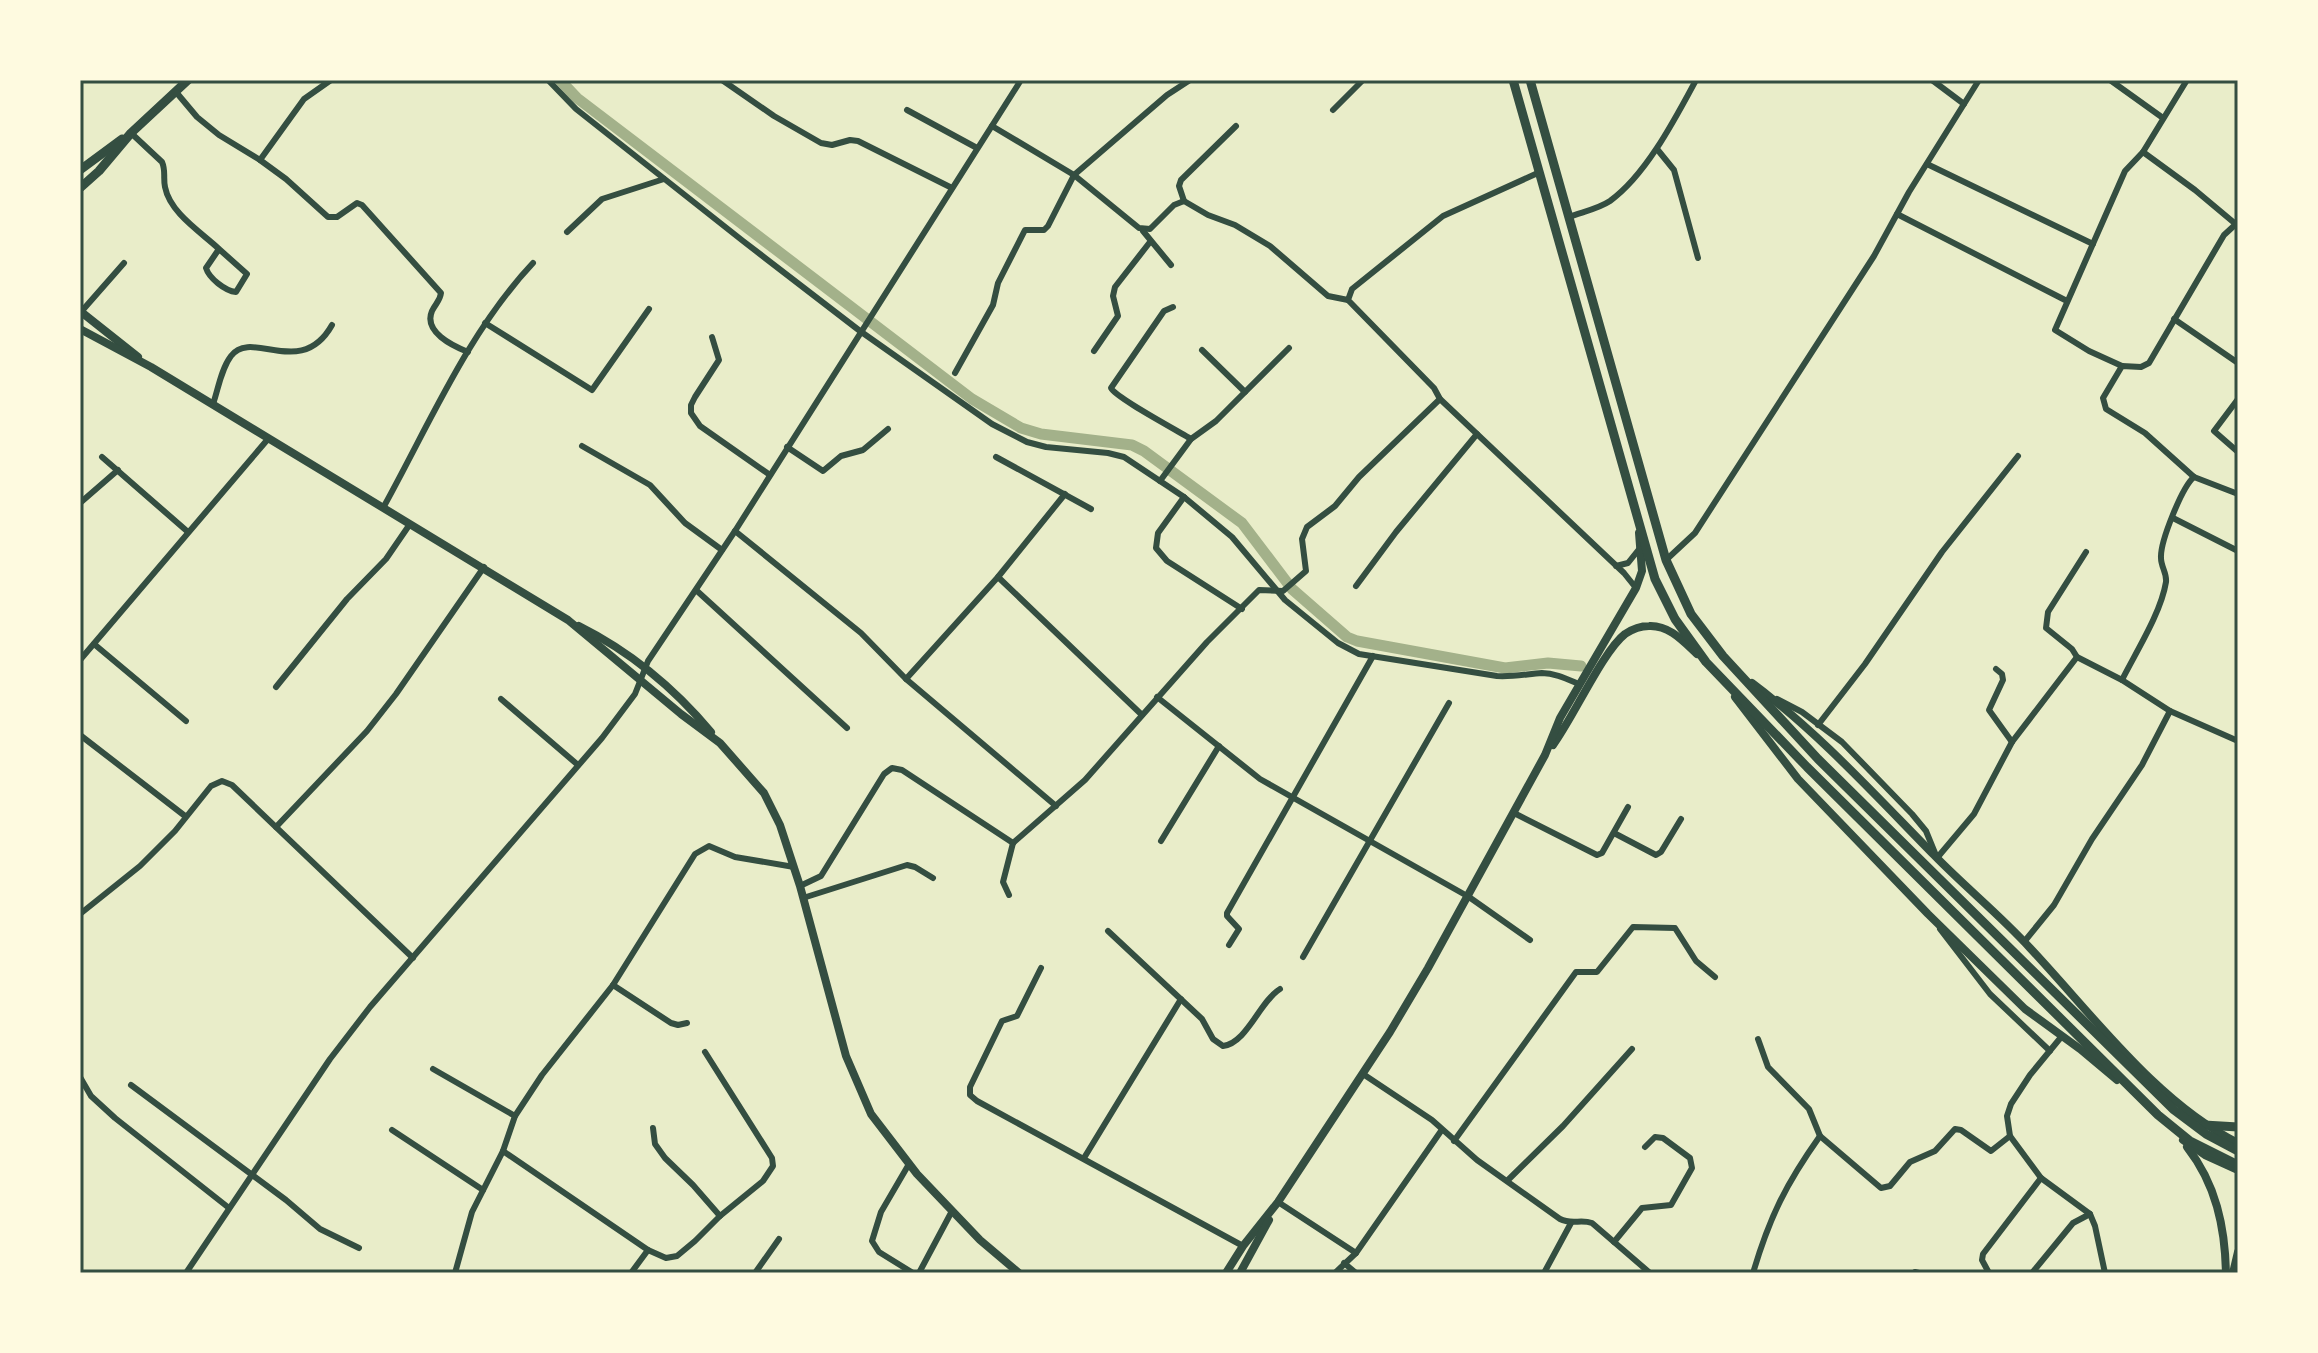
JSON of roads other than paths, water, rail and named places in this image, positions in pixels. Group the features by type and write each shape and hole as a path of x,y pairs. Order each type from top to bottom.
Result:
{"main road":[{"path":"80,170 131,133 188,80"},
{"path":"1513,80 1661,592 1675,619 1706,662"},
{"path":"1530,80 1666,560 1691,614 1723,656 1818,759 2174,1110 2206,1134 2238,1151"},
{"path":"80,188 131,133"},
{"path":"81,311 151,367"},
{"path":"80,329 151,367 604,639 689,705 764,793 780,825 800,886 846,1056 871,1114 909,1164 1009,1273"},
{"path":"1226,1273 1278,1202 1363,1074 1469,897 1545,755 1560,718 1636,588 1642,571 1638,520"},
{"path":"568,620 720,743"},
{"path":"1545,755 1568,724 1606,657 1626,634 1649,626 1672,632 1706,662 1807,767 2158,1115 2190,1141 2238,1168"},
{"path":"1716,673 1793,774 2025,1009 2107,1071 2180,1138 2205,1155 2238,1168"},
{"path":"1744,678 1825,744 2024,942 2155,1082 2204,1125 2238,1143"},
{"path":"2045,1024 2072,1032 2082,1023 2061,981"},
{"path":"2204,1125 2238,1127"},
{"path":"2180,1138 2196,1158 2214,1195 2222,1224 2226,1273"},
{"path":"1240,1273 1278,1202"},
{"path":"980,1240 1019,1273"},
{"path":"2233,1273 2238,1252"}],"street":[{"path":"260,160 304,99 331,80"},
{"path":"548,80 576,109 664,179 959,402 1027,442 1124,457 1162,478 1232,537 1281,590 1345,648 1373,656 1497,676 1541,673 1579,684"},
{"path":"722,80 774,116 821,143 858,141 952,188"},
{"path":"186,1273 338,1049 370,1007 635,694 645,669 1021,80"},
{"path":"955,373 993,305 998,283 1020,236 1025,230 1044,230 1074,175 1167,95 1190,80"},
{"path":"1333,110 1363,80"},
{"path":"1569,217 1612,199 1657,149 1696,80"},
{"path":"1932,80 1964,104"},
{"path":"1666,560 1695,533 1874,256 1979,80"},
{"path":"2110,80 2163,118"},
{"path":"2143,152 2237,225 2224,235 2145,366 2122,366 2089,351 2055,330 2125,171 2143,152 2187,80"},
{"path":"176,92 197,117 219,135 260,160 328,217 337,217 357,203 362,205 441,293 441,299 431,312 434,328 448,343 468,352"},
{"path":"907,110 977,148"},
{"path":"992,126 1074,175 1143,230 1171,265"},
{"path":"1236,126 1181,180 1179,186 1184,201 1270,246 1328,296 1348,300 1434,388 1440,399 1636,588"},
{"path":"131,133 162,162 165,187 177,210 247,274 236,292 229,291 207,273 206,268 219,249"},
{"path":"1657,149 1674,170 1698,258"},
{"path":"1927,164 2093,244"},
{"path":"1348,300 1352,289 1443,216 1541,171"},
{"path":"567,232 602,199 664,179"},
{"path":"1143,230 1150,229 1174,205 1184,201"},
{"path":"1897,214 2067,301"},
{"path":"1094,351 1118,316 1113,296 1115,287 1150,242"},
{"path":"81,311 124,263"},
{"path":"383,508 485,323 533,263"},
{"path":"1173,307 1164,311 1111,388 1118,397 1191,439"},
{"path":"485,323 592,390 649,309"},
{"path":"2174,319 2238,363"},
{"path":"213,404 227,364 238,350 247,347 308,350 318,345 332,325"},
{"path":"712,337 719,360 695,397 691,413 700,426 770,475"},
{"path":"1162,478 1191,439 1216,421 1289,348"},
{"path":"1202,350 1245,392"},
{"path":"2122,366 2103,398 2106,409 2145,433 2194,477 2238,494"},
{"path":"1009,895 1003,882 1013,843 1085,780 1207,642 1261,589 1281,590 1298,580 1307,569 1302,539 1307,527 1335,506 1359,477 1440,399"},
{"path":"2238,399 2214,431 2238,452"},
{"path":"787,447 823,471 841,456 863,450 888,429"},
{"path":"1356,586 1477,434"},
{"path":"80,660 268,439"},
{"path":"582,446 650,485 685,523 722,550"},
{"path":"1818,725 1865,664 1942,552 2018,456"},
{"path":"102,457 188,532"},
{"path":"996,457 1091,509"},
{"path":"80,503 118,470"},
{"path":"2122,680 2166,585 2161,558 2173,518 2188,483 2194,477"},
{"path":"906,679 998,577 1065,494"},
{"path":"1184,497 1158,533 1156,548 1167,561 1242,609"},
{"path":"2173,518 2238,551"},
{"path":"276,687 347,599 386,559 410,524"},
{"path":"735,531 861,633 906,679 1056,806"},
{"path":"1616,566 1628,563 1640,548"},
{"path":"2086,552 2048,612 2045,622 2050,633 2072,649 2077,657 2122,680 2170,711 2238,741"},
{"path":"276,827 367,731 484,567"},
{"path":"998,577 1142,715"},
{"path":"696,590 847,728"},
{"path":"94,644 186,721"},
{"path":"1229,945 1239,929 1227,914 1373,656"},
{"path":"1761,691 1799,710 1842,742 1926,831 1937,858 1974,814 2012,742 2077,657"},
{"path":"1996,669 2003,680 1989,710 2012,742"},
{"path":"1157,697 1255,775 1469,897 1530,940"},
{"path":"501,699 578,765"},
{"path":"1303,957 1449,703"},
{"path":"2024,942 2054,905 2092,839 2142,765 2170,711"},
{"path":"80,735 185,816"},
{"path":"1161,841 1219,746"},
{"path":"800,886 821,876 884,774 892,768 902,770 1013,843"},
{"path":"81,911 140,866 175,831 211,786 222,781 232,785 413,958"},
{"path":"1514,813 1597,855 1602,853 1628,807"},
{"path":"1614,833 1656,855 1681,819"},
{"path":"455,1273 472,1212 503,1151 515,1116 542,1075 613,985 699,850 706,846 713,847 735,857 794,867"},
{"path":"803,898 903,866 915,867 933,878"},
{"path":"1934,920 1990,994 2050,1051"},
{"path":"1454,1141 1576,972 1597,972 1633,927 1675,928 1696,961 1715,977"},
{"path":"1108,931 1202,1019 1213,1039 1223,1046 1229,1045 1259,1014 1273,993 1280,989"},
{"path":"1041,968 1019,1014 1002,1021 969,1091 977,1101 1243,1246"},
{"path":"613,985 671,1023 687,1023"},
{"path":"1084,1158 1181,999"},
{"path":"2062,1036 2011,1104 2007,1116 2010,1136 2041,1178 2090,1214 2105,1273"},
{"path":"1758,1039 1768,1067 1809,1109 1820,1136 1878,1187 1884,1189 1890,1186 1910,1162 1935,1151 1955,1129 1991,1151 2010,1136"},
{"path":"1508,1180 1563,1126 1632,1049"},
{"path":"503,1151 648,1250 666,1258 677,1256 763,1181 773,1166 772,1158 705,1052"},
{"path":"433,1069 515,1116"},
{"path":"1363,1074 1432,1120 1441,1131 1560,1219 1571,1223 1592,1223 1650,1273"},
{"path":"80,1077 91,1096 115,1118 229,1208"},
{"path":"131,1085 320,1229 359,1248"},
{"path":"653,1128 655,1144 665,1158 720,1216"},
{"path":"392,1130 483,1190"},
{"path":"1335,1273 1356,1253 1441,1131"},
{"path":"1753,1273 1773,1211 1820,1136"},
{"path":"1614,1242 1642,1208 1671,1205 1693,1166 1690,1158 1661,1137 1655,1137 1645,1147"},
{"path":"909,1164 881,1212 872,1241 879,1252 913,1273"},
{"path":"1989,1273 1982,1260 1983,1254 2041,1178"},
{"path":"1278,1202 1356,1253"},
{"path":"919,1273 952,1211"},
{"path":"2032,1273 2073,1223 2090,1214"},
{"path":"1544,1273 1571,1223"},
{"path":"755,1273 779,1239"},
{"path":"631,1273 648,1250"},
{"path":"1344,1263 1356,1273"}],"waterway":[{"path":"560,80 577,98 972,399 1021,428 1041,434 1132,445 1144,451 1242,523 1292,589 1347,637 1505,668 1548,663 1581,666"}]}
